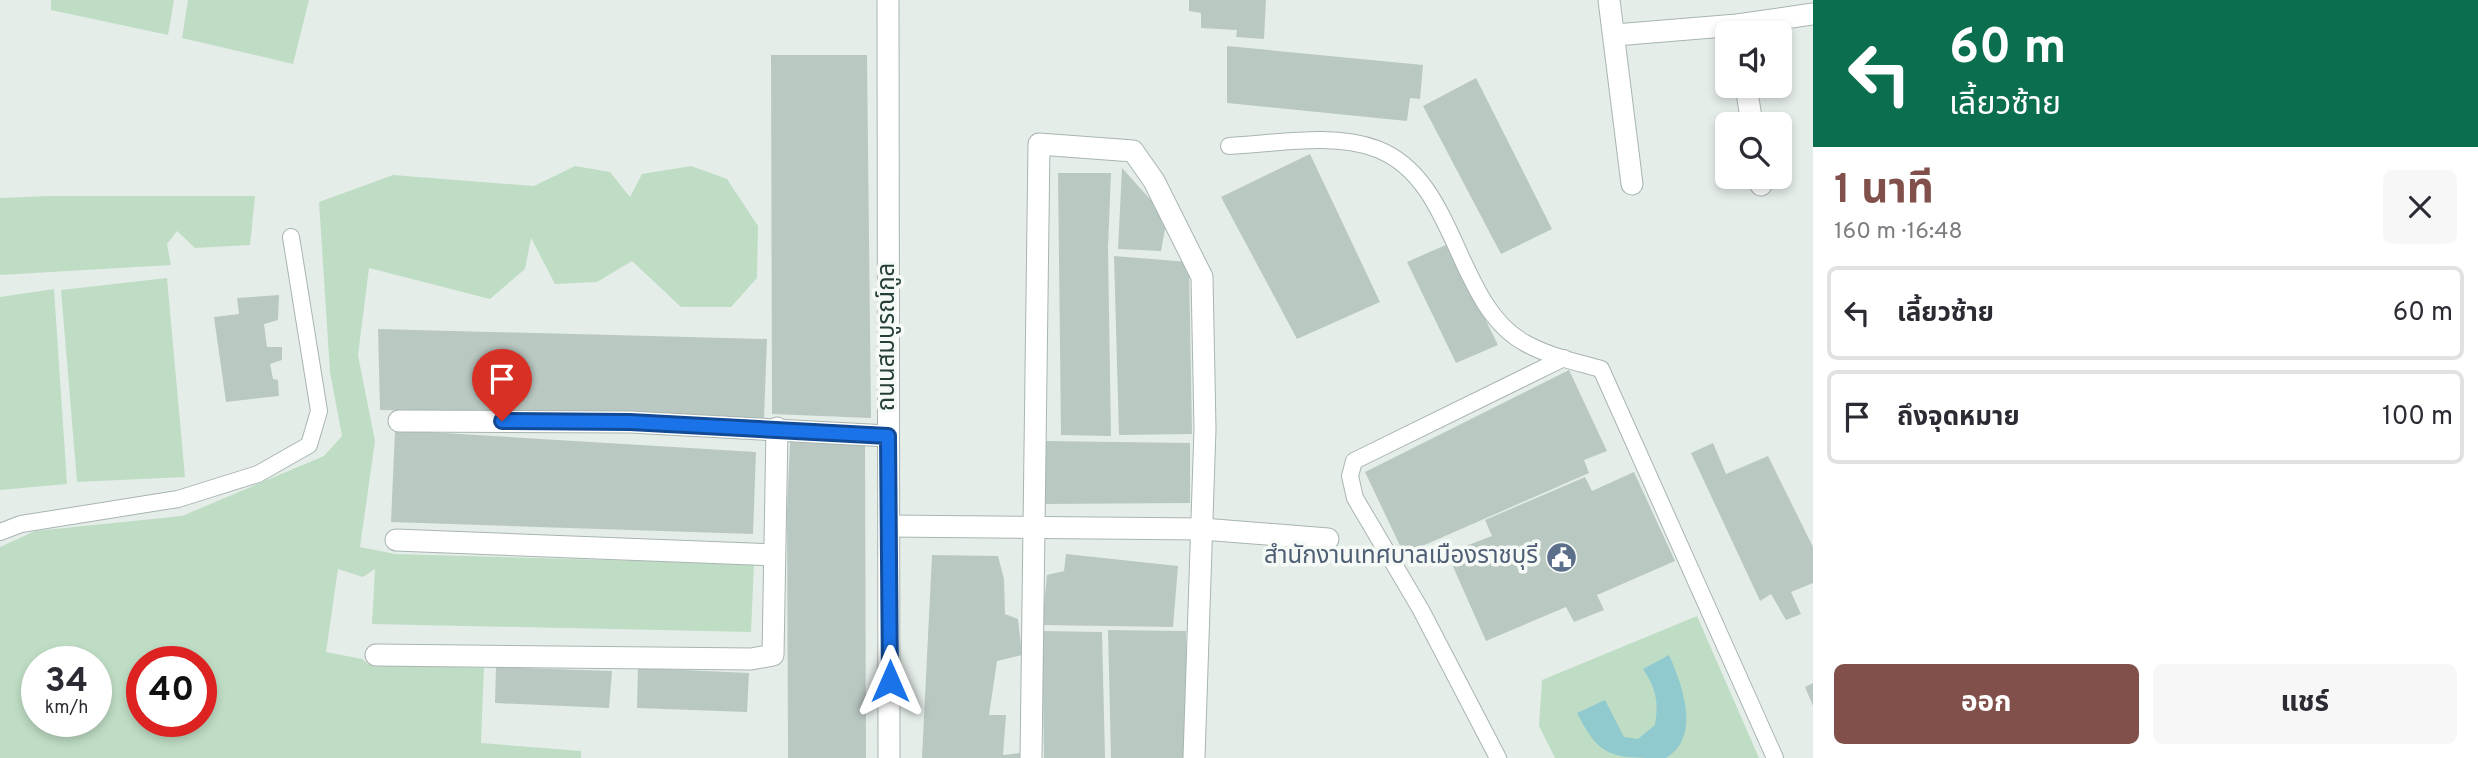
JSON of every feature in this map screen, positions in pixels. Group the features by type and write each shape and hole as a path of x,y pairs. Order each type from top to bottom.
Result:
{"street":[{"name":"ถนนสมบูรณ์กูล","path":"888,0 889,758"},
{"path":"1609,0 1632,184"},
{"path":"1778,21 1813,14"},
{"path":"1615,35 1715,30"},
{"path":"1031,758 1036,526 1034,344 1039,144 1133,151 1154,181 1202,277 1205,429 1194,758"},
{"path":"399,421 630,422 888,436"},
{"path":"376,655 751,659 773,655 777,428"},
{"path":"890,526 1202,529 1328,539"},
{"path":"396,540 774,555"}],"lane":[{"path":"1229,146 1343,141 1377,149 1405,167 1428,193 1492,313 1524,343 1601,369 1775,758"},
{"path":"0,531 21,524 178,499 258,474 309,444 319,411 291,237"},
{"path":"1499,758 1421,610 1355,498 1350,476 1354,461 1564,358"}],"green space":[{"path":"51,0 174,0 168,35 51,10"},
{"path":"188,0 309,0 293,64 182,38"},
{"path":"575,166 610,172 630,197 642,174 691,166 727,179 758,226 757,278 731,307 681,307 632,261 597,282 555,284 531,238 525,269 490,299 369,268 358,355 375,441 360,547 395,554 754,564 751,632 372,624 375,569 363,577 338,569 326,652 362,659 368,664 484,668 481,743 581,751 581,758 0,758 0,547 35,531 182,516 324,456 342,436 330,372 319,202 393,175 534,186"},
{"path":"255,196 250,245 195,248 177,231 167,244 171,265 0,275 0,198"},
{"path":"167,278 185,477 77,482 61,290"},
{"path":"54,289 67,484 0,490 0,297"},
{"path":"1697,616 1759,758 1555,758 1539,726 1542,680"}],"water":[{"path":"1669,655 1679,680 1686,710 1683,737 1677,749 1666,758 1647,758 1620,756 1601,747 1585,728 1577,713 1605,700 1624,737 1638,739 1655,725 1656,717 1655,695 1643,669"}],"building":[{"path":"1189,0 1266,0 1264,39 1236,37 1237,30 1201,28 1201,13 1189,11"},
{"path":"1227,46 1423,65 1420,99 1410,98 1407,121 1227,103"},
{"path":"771,55 867,55 871,418 772,414"},
{"path":"1476,78 1552,229 1501,254 1423,106"},
{"path":"1310,154 1380,302 1297,339 1221,197"},
{"path":"1122,168 1167,218 1161,251 1118,249"},
{"path":"1058,173 1111,173 1108,248 1111,436 1061,435"},
{"path":"1448,244 1498,345 1456,363 1407,262"},
{"path":"1114,256 1189,262 1192,434 1119,435"},
{"path":"279,295 278,320 264,324 267,347 282,347 282,360 270,364 273,379 278,380 279,396 226,402 214,317 239,314 237,298"},
{"path":"378,329 767,339 764,418 380,410"},
{"path":"1569,370 1607,451 1584,460 1589,473 1404,554 1365,472"},
{"path":"395,430 756,452 753,534 391,522"},
{"path":"1045,441 1190,443 1190,503 1043,504"},
{"path":"790,442 865,445 866,758 788,758 787,510"},
{"path":"1713,443 1726,474 1768,456 1813,547 1813,583 1791,592 1801,614 1786,620 1771,594 1760,601 1691,453"},
{"name":"สำนักงานเทศบาลเมืองราชบุรี","path":"1634,472 1675,561 1597,595 1604,610 1574,622 1566,607 1486,641 1447,553 1492,536 1485,520 1585,477 1592,491"},
{"path":"1066,554 1178,566 1173,627 1042,625 1047,575 1064,571"},
{"path":"932,555 998,556 1004,579 1005,614 1018,619 1022,655 997,661 989,715 1006,715 1003,755 1020,753 1020,758 922,758"},
{"path":"1108,630 1186,631 1186,758 1111,758"},
{"path":"1042,631 1102,632 1105,758 1044,758"},
{"path":"496,667 612,671 609,708 495,703"},
{"path":"638,668 749,673 747,712 637,708"},
{"path":"1813,683 1813,706 1805,687"}],"place":[{"name":"สำนักงานเทศบาลเมืองราชบุรี","path":"1561,557"}],"route":[{"path":"502,421 630,422 888,436 890,681"}]}
